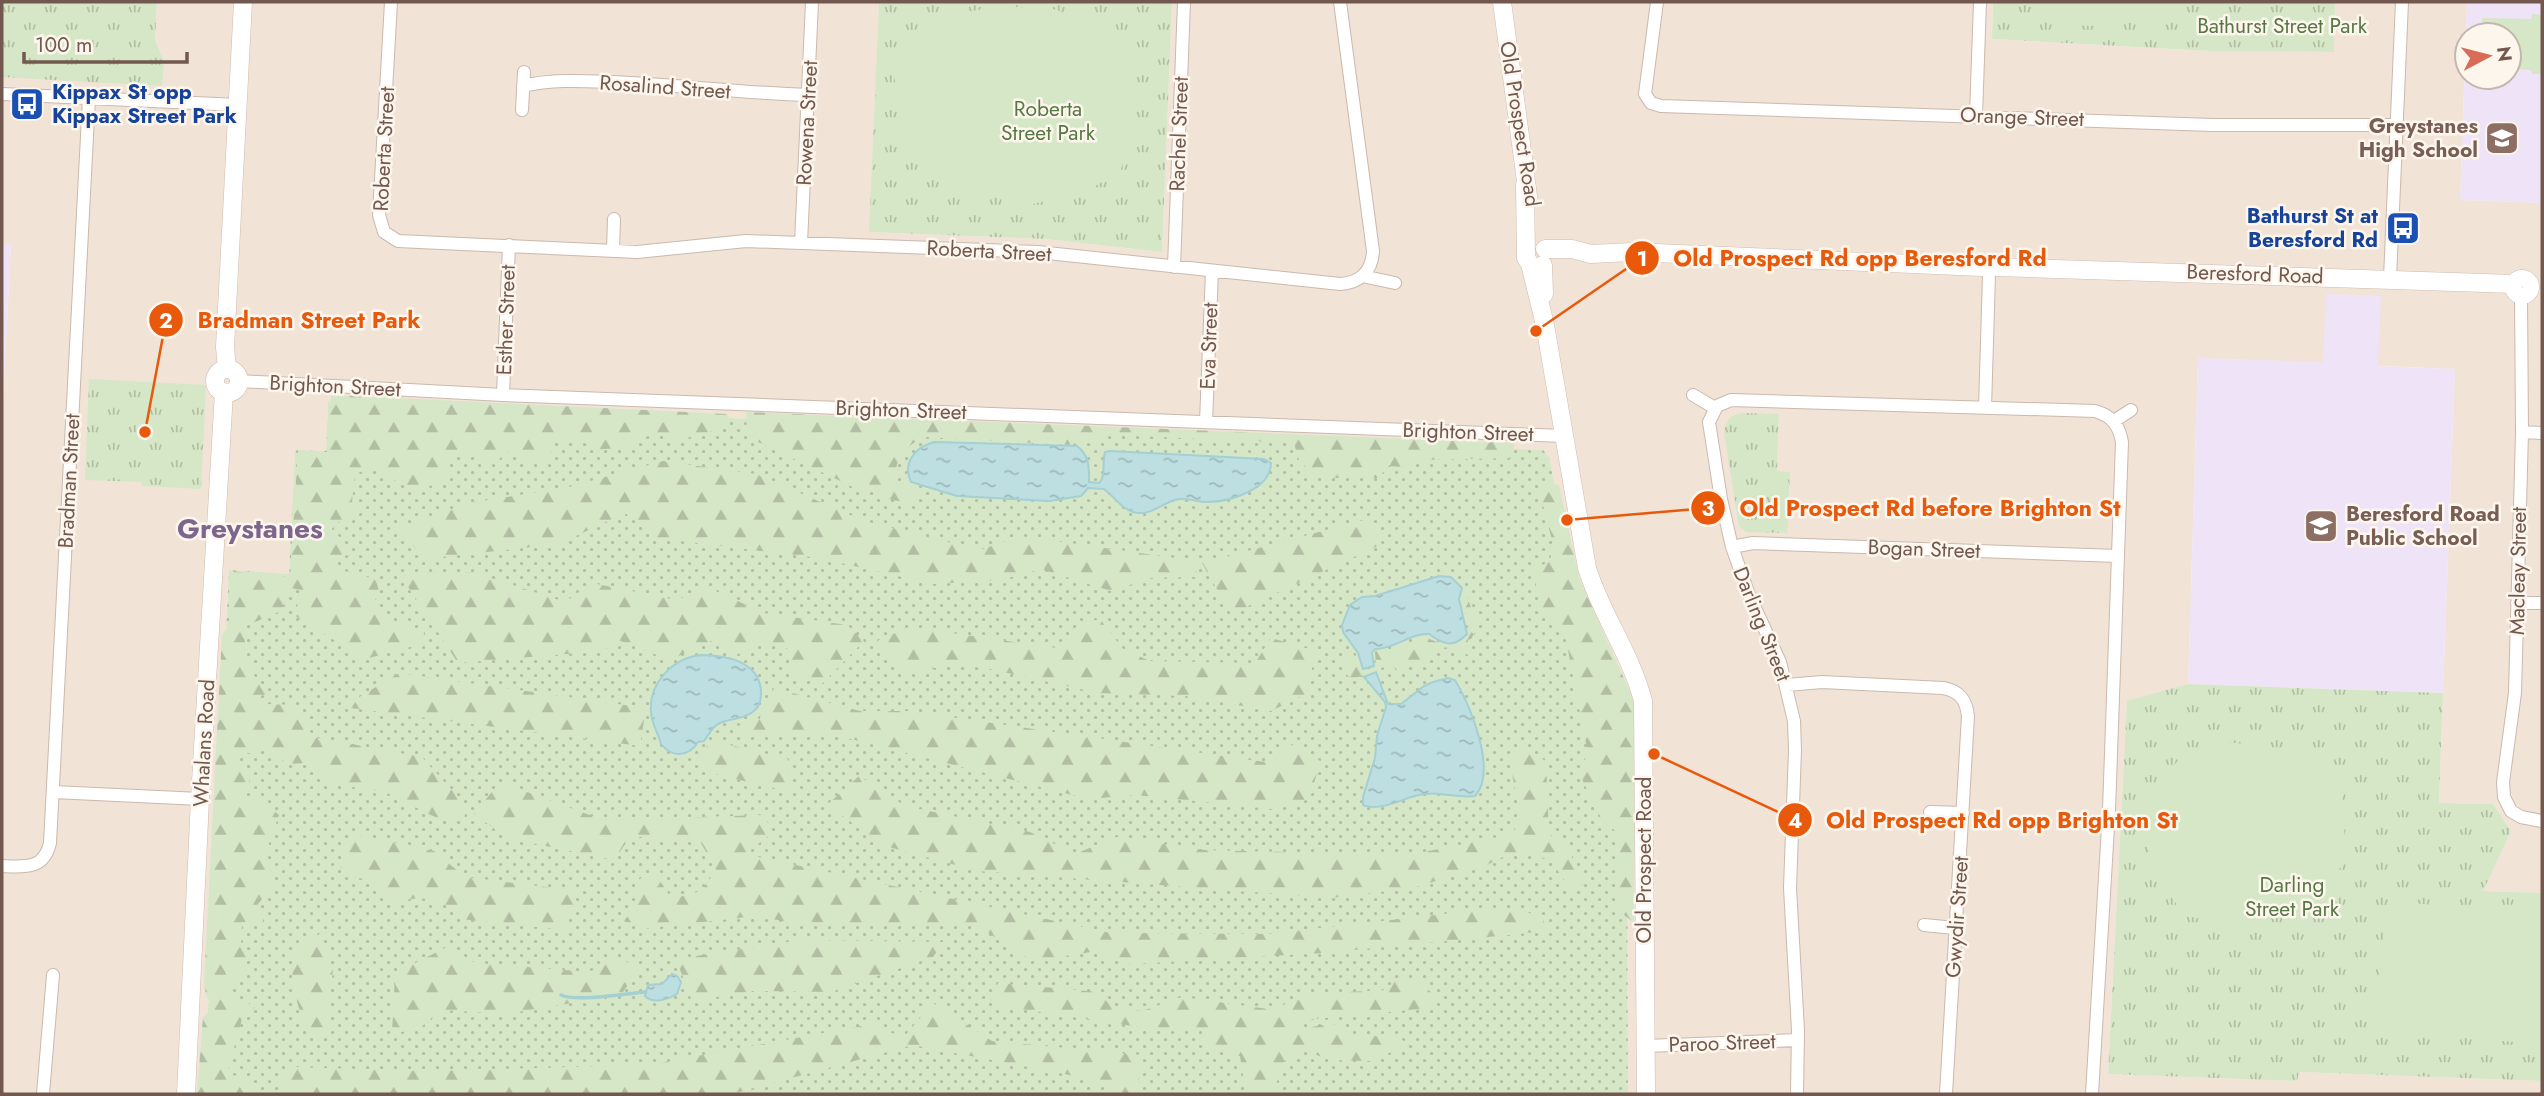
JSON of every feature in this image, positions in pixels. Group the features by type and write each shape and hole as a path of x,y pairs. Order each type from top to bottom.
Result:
{"street":[{"path":"233,375 225,347 243,2"},
{"name":"Roberta Street","path":"391,2 379,215 387,236 398,241 643,252 746,241 1038,252 1340,284 1350,283 1362,276 1395,283"},
{"name":"Rowena Street","path":"801,243 812,2"},
{"name":"Rachel Street","path":"1174,267 1184,2"},
{"path":"1340,2 1373,251 1370,265 1362,276"},
{"name":"Old Prospect Road","path":"1502,2 1525,185 1538,256 1545,325 1590,576 1643,701 1646,1094"},
{"name":"Orange Street","path":"1657,2 1644,85 1645,102 1661,106 2212,125 2397,125"},
{"path":"1976,115 1980,2"},
{"path":"2390,278 2402,2"},
{"path":"522,110 524,72"},
{"name":"Rosalind Street","path":"523,86 552,80 808,96"},
{"path":"2,94 238,106"},
{"name":"Bradman Street","path":"2,866 28,867 43,864 50,843 89,98"},
{"path":"613,250 614,219"},
{"name":"Esther Street","path":"503,394 509,246"},
{"name":"Beresford Road","path":"1538,256 1572,250 1591,254 1632,252 1989,270 2390,278 2527,287"},
{"path":"1985,408 1989,270"},
{"name":"Eva Street","path":"1206,422 1212,271"},
{"name":"Macleay Street","path":"2527,287 2515,693 2503,782 2504,797 2511,811 2521,817 2542,821"},
{"name":"Whalans Road","path":"186,1094 224,392 233,391 233,375"},
{"name":"Brighton Street","path":"233,375 503,394 1564,436"},
{"path":"1693,395 1715,408 1724,402 1735,400 2095,411 2114,421 2120,430 2122,442 2109,810 2092,1094"},
{"name":"Darling Street","path":"1715,408 1709,422 1732,547 1742,578 1775,650 1787,685 1795,737 1790,900 1798,1040 1797,1094"},
{"path":"2114,421 2131,410"},
{"path":"2522,432 2542,433"},
{"name":"Bogan Street","path":"1732,547 1753,543 2118,556"},
{"path":"2518,603 2542,603"},
{"path":"1787,685 1822,682 1943,688 1955,691 1963,698 1975,690"},
{"name":"Gwydir Street","path":"1946,1094 1968,716 1963,698"},
{"path":"54,792 200,799"},
{"path":"1930,812 1963,814"},
{"path":"1924,925 1955,928"},
{"path":"43,1094 53,975"},
{"name":"Paroo Street","path":"1646,1046 1798,1040"}],"shaded area":[{"path":"157,2 879,2 870,232 1046,239 1162,252 1172,2 1993,2 1992,39 2209,51 2333,52 2335,2 2467,2 2466,21 2453,21 2453,91 2464,91 2460,200 2542,203 2542,893 2482,891 2511,831 2493,804 2439,803 2455,369 2198,358 2188,684 2127,702 2108,1074 2297,1081 2298,1072 2542,1081 2542,1094 1628,1094 1627,697 1578,602 1549,457 1543,450 328,402 326,451 295,450 289,574 229,571 204,1094 2,1094 2,422 11,245 2,244 2,77 164,61 155,40","holes":["1779,414 1777,471 1790,472 1739,526"]},
{"name":"Greystanes High School","path":"2467,2 2542,2 2542,203 2460,200 2464,91 2523,91 2523,21 2466,21"},
{"path":"2,244 11,244 2,422"},
{"name":"Beresford Road Public School","path":"2326,294 2381,296 2378,366 2455,369 2443,693 2188,684 2198,358 2323,362"}],"green space":[{"path":"2,2 157,2 155,40 164,61 162,86 2,77"},
{"name":"Roberta Street Park","path":"879,2 1172,2 1162,252 1046,239 869,232"},
{"name":"Bathurst Street Park","path":"1993,2 2335,2 2334,52 2209,51 1992,39"},
{"path":"2025,2 2192,2 2164,15 2127,23 2088,26 2058,22"},
{"path":"999,6 1053,9 1096,24 1129,58 1138,100 1133,130 1120,172 1086,191 1033,204 962,191 921,169 898,120 894,68 912,39 945,16"},
{"path":"2532,14 2542,15 2542,74 2532,74 2531,70 2523,70 2523,21 2482,21 2482,18 2531,19"},
{"path":"89,379 206,385 201,489 142,486 141,482 85,480"},
{"path":"333,395 727,414 730,424 671,442 667,435 660,433 637,439 635,447 589,450 590,439 548,440 551,452 544,462 528,460 515,448 490,465 470,454 447,459 447,476 418,493 372,468 355,474 352,502 361,512 346,527 337,521 331,531 344,540 348,554 335,563 340,570 376,579 379,592 374,602 387,619 424,631 423,647 414,646 365,659 295,616 301,590 291,588 281,611 246,626 245,646 248,662 266,695 254,696 264,704 296,705 313,737 422,757 466,806 464,820 437,818 385,792 333,784 307,762 294,764 284,761 266,746 250,753 237,753 235,763 250,780 240,796 263,802 279,815 265,855 274,880 258,904 265,915 262,923 242,922 241,948 248,958 243,976 233,980 227,988 233,1003 246,1002 255,1007 252,1012 243,1015 227,1074 246,1078 255,1084 250,1094 197,1094 203,1017 214,1008 206,995 204,983 222,635 230,624 231,571 290,577 298,450 327,452"},
{"path":"328,402 1543,450 1549,457 1578,602 1627,697 1628,1094 204,1094 229,570 289,574 295,450 326,451"},
{"path":"746,412 1514,443 1514,458 1422,460 1404,467 1388,466 1379,478 1315,478 1298,458 1294,443 1114,435 1068,445 924,437 910,445 897,465 894,481 912,486 917,493 908,503 888,499 879,488 857,489 756,441 747,430"},
{"path":"1744,413 1779,414 1777,471 1790,472 1787,533 1746,532 1739,526 1724,433 1730,419"},
{"path":"663,461 756,474 864,521 980,550 1020,536 1196,561 1197,577 1142,578 1117,593 1041,569 1001,580 933,584 819,558 657,538 625,513 559,544 424,559 399,527 475,502 565,488"},
{"path":"1537,482 1559,485 1579,578 1635,703 1634,923 1618,910 1617,832 1603,822 1578,771 1588,754 1566,640 1540,612 1534,570 1550,561 1553,544"},
{"path":"1368,519 1382,544 1231,614 1202,563"},
{"path":"472,572 565,602 592,583 676,600 709,588 764,613 847,625 864,641 821,685 791,673 787,648 758,644 734,656 711,641 670,660 618,640 603,651 458,663 399,573"},
{"path":"1464,588 1478,627 1471,639 1467,640 1470,654 1461,655 1455,647 1436,648 1422,663 1397,670 1393,666 1384,667 1351,680 1342,668 1346,655 1352,652 1364,670 1376,668 1375,651 1395,649 1424,636 1446,644 1467,638 1468,620 1462,604"},
{"path":"1100,619 1123,649 1150,661 1255,663 1271,638 1316,651 1306,694 1271,711 1185,696 1098,693 963,663 901,674 877,641 909,627 1057,648 1079,624"},
{"path":"399,673 646,708 640,746 343,707"},
{"name":"Darling Street Park","path":"2188,684 2443,693 2439,803 2493,804 2511,831 2483,891 2542,893 2542,1081 2299,1072 2297,1081 2108,1074 2127,701"},
{"path":"774,688 860,711 908,711 1272,763 1290,744 1320,761 1310,799 1271,809 1137,795 1088,799 839,736 742,735 734,727 759,720"},
{"path":"709,740 788,759 790,792 698,770"},
{"path":"2228,742 2303,752 2337,776 2345,812 2343,865 2299,912 2230,924 2186,916 2152,872 2142,808 2182,755"},
{"path":"1520,748 1546,761 1549,834 1570,852 1583,885 1572,891 1551,861 1531,853 1509,854 1487,865 1413,888 1331,898 978,871 885,846 827,805 859,776 905,806 1030,832 1075,854 1116,837 1204,850 1409,855 1513,834 1520,816 1509,758"},
{"path":"500,782 603,820 764,815 773,833 744,854 1111,933 1267,934 1496,908 1541,915 1548,931 1324,953 1131,964 1091,952 1032,961 976,925 789,922 755,916 642,929 624,921 635,906 635,882 653,871 672,899 701,891 716,870 701,843 631,836 614,860 507,838 474,814"},
{"path":"350,833 434,851 465,877 578,891 565,930 461,919 445,905 429,899 391,902 372,880 351,877 340,867"},
{"path":"2389,901 2542,915 2542,1044 2373,1031"},
{"path":"320,934 333,970 326,1037 310,1038 295,992 293,957 295,944"},
{"path":"800,940 944,942 933,957 831,992 753,991 692,1001 676,959"},
{"path":"449,946 475,963 589,972 620,957 638,970 621,995 505,1014 443,1010 417,1030 392,1033 395,973"},
{"path":"1419,979 1437,999 1431,1008 1294,1021 1292,1031 1332,1023 1353,1037 1396,1035 1409,1045 1369,1061 1330,1060 1300,1049 1280,1065 1275,1094 1246,1094 1240,1056 1208,1049 1201,1030 1180,1028 1165,1031 1001,1006 990,1000 998,983 1098,992 1113,1008 1142,1011 1182,997 1275,1010 1302,994 1389,990 1393,981"},
{"path":"933,1003 992,1041 1141,1055 1138,1094 1125,1094 1075,1076 913,1045 732,1094 286,1094 278,1078 294,1067 421,1071 648,1065 872,1024 903,1038"}],"water":[{"path":"934,442 1077,446 1087,458 1089,482 1099,483 1105,452 1110,451 1264,459 1271,463 1269,472 1257,487 1237,497 1207,502 1180,499 1139,513 1124,508 1104,489 1088,488 1081,496 1049,501 957,496 911,482 909,462 921,448"},
{"path":"1439,576 1451,577 1462,588 1459,599 1467,634 1457,642 1448,643 1429,634 1422,634 1389,647 1375,649 1372,653 1374,666 1363,669 1358,653 1343,632 1342,625 1350,605 1362,597 1375,596"},
{"path":"701,655 730,658 747,666 759,680 760,701 750,714 718,724 704,741 698,742 690,751 680,754 670,752 661,744 654,725 651,702 654,692 658,682 672,667 681,661"},
{"path":"1376,672 1388,704 1401,704 1433,682 1448,678 1455,680 1474,721 1483,755 1484,771 1475,796 1429,793 1380,806 1363,805 1375,758 1377,736 1386,707 1385,702 1364,677"},
{"path":"672,974 681,982 677,994 660,1000 645,996 648,985 662,984"}],"waterway":[{"path":"561,995 588,998 645,992"}],"place":[{"name":"Kippax St opp Kippax Street Park","path":"27,104"},
{"name":"Greystanes High School","path":"2502,138"},
{"name":"Bathurst St at Beresford Rd","path":"2403,228"},
{"name":"Old Prospect Rd opp Beresford Rd","path":"1536,331"},
{"name":"Bradman Street Park","path":"145,432"},
{"name":"Old Prospect Rd before Brighton St","path":"1567,520"},
{"name":"Beresford Road Public School","path":"2321,526"},
{"name":"Old Prospect Rd opp Brighton St","path":"1654,754"}],"district":[{"name":"Greystanes","path":"250,528"}]}
